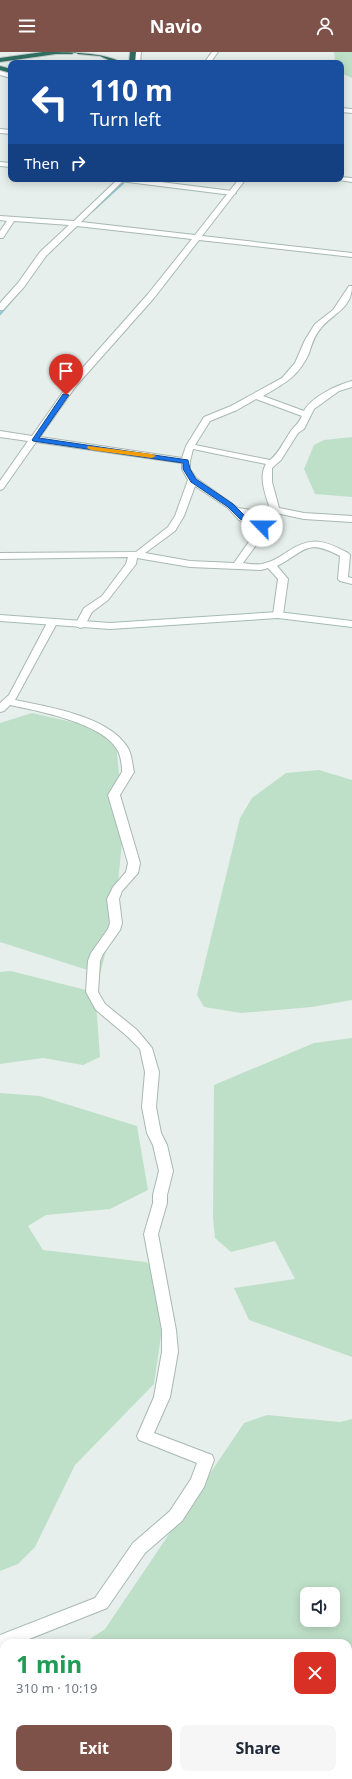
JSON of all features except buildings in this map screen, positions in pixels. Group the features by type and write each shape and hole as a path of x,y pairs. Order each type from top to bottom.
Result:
{"highway":[{"path":"0,55 21,52"},
{"path":"0,59 42,52"},
{"path":"0,59 56,52 72,52"},
{"path":"78,52 101,55 114,58 116,60"}],"street":[{"path":"0,308 22,285 43,254 118,182"},
{"path":"145,182 232,193"},
{"path":"0,487 35,440 73,384 151,296 241,182"},
{"path":"0,218 74,223 352,254"},
{"path":"0,236 13,218"},
{"path":"262,526 242,518 231,506 193,480 186,469 186,461 190,446 207,419 234,408 285,380 298,364 305,352 309,340 318,326 336,312 352,288"},
{"path":"271,512 267,482 268,468 271,462 278,458 295,431 301,427 310,408 336,389 352,384"},
{"path":"256,396 307,415"},
{"path":"0,434 186,461"},
{"path":"190,446 229,455 271,462"},
{"path":"80,626 88,610 105,598 131,564 135,554 169,532 177,520 193,480"},
{"path":"234,510 352,519"},
{"path":"237,565 262,530 262,520 271,512"},
{"path":"0,556 135,554 209,566 271,566 306,544 322,544 348,555 343,579 352,581"},
{"path":"271,566 283,579 278,615"},
{"path":"0,618 80,626 134,626 278,615 352,624"},
{"path":"0,709 9,702 52,623"},
{"path":"9,702 75,718 112,737 121,747 125,755 128,772 114,795 134,863 132,873 117,890 113,900 116,923 114,930 97,953 94,961 92,992 100,1007 132,1033 146,1048 152,1072 149,1107 154,1134 160,1145 166,1171 160,1195 160,1203 151,1234 169,1330 170,1352 162,1397 145,1436 206,1460 198,1482 176,1516 139,1548 101,1603 10,1639"}],"green space":[{"path":"334,52 352,52 352,78 344,74 344,60 335,59"},
{"path":"352,437 352,497 315,494 304,469 314,445 324,440"},
{"path":"32,713 94,727 116,743 124,824 114,920 100,974 0,942 0,723"},
{"path":"319,770 352,780 352,1000 312,1007 241,1013 204,1007 197,995 240,818 252,798 286,773"},
{"path":"11,971 86,990 96,1002 100,1057 83,1065 43,1058 0,1064 0,972"},
{"path":"352,1038 352,1357 249,1320 234,1288 295,1279 275,1241 231,1252 215,1238 213,1218 214,1085 314,1043"},
{"path":"0,1093 40,1096 137,1126 148,1190 110,1209 46,1215 28,1226 43,1250 146,1262 162,1274 165,1308 154,1384 75,1465 35,1547 18,1564 0,1571"},
{"path":"267,1415 340,1422 352,1419 352,1639 90,1639 105,1629 244,1423"}],"waterway":[{"path":"92,211 123,183"},
{"path":"0,314 17,294"}],"slow traffic":[{"path":"91,448 152,456"}],"route":[{"path":"66,395 35,440 186,461 186,469 193,480 224,503 231,506 242,518 262,526"}]}
